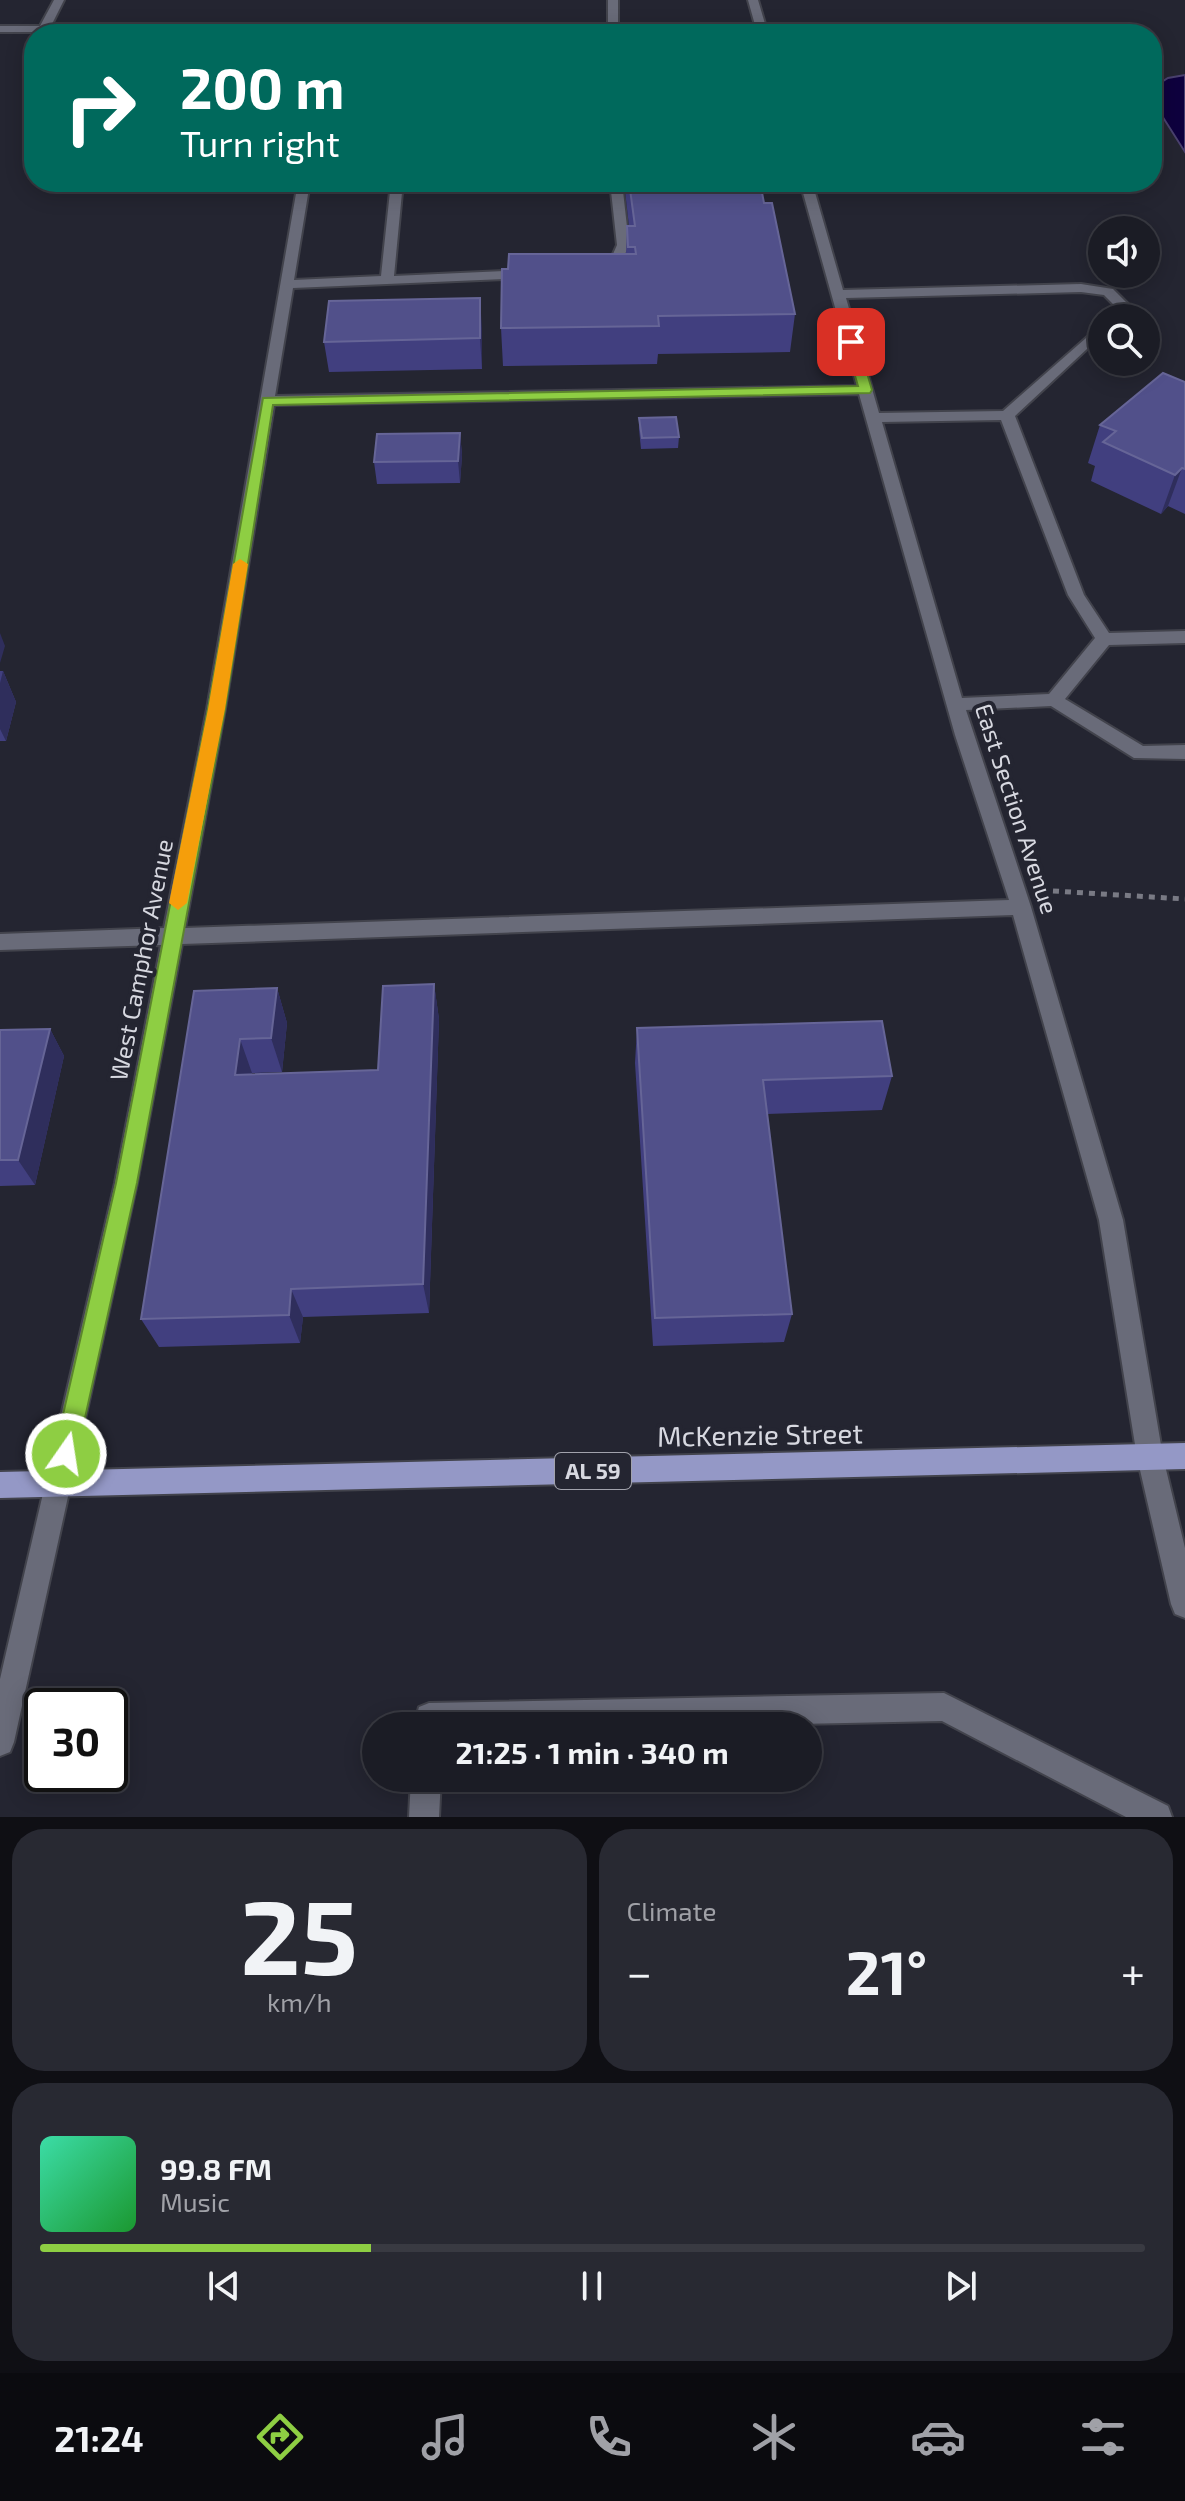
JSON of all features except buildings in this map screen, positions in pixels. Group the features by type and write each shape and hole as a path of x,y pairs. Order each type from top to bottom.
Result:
{"main road":[{"name":"McKenzie Street","path":"0,1485 1185,1456"}],"street":[{"path":"47,24 59,0"},
{"path":"613,0 613,24"},
{"path":"753,0 760,24"},
{"path":"0,29 24,29"},
{"name":"West Camphor Avenue","path":"2,1726 126,1183 216,709 302,192"},
{"path":"387,280 396,192"},
{"path":"581,272 596,272 614,265 623,245 617,192"},
{"name":"East Section Avenue","path":"809,192 956,704 1018,898 1111,1220 1150,1457 1185,1604"},
{"path":"287,284 537,274"},
{"path":"837,294 1081,288 1108,292 1121,304"},
{"path":"872,418 1007,415 1088,341"},
{"path":"267,401 865,390"},
{"path":"1007,415 1076,595 1104,639"},
{"path":"1054,700 1104,639 1185,637"},
{"path":"956,704 1054,700 1140,753 1185,752"},
{"path":"0,942 1018,898"},
{"path":"686,1712 944,1707 1157,1817"},
{"path":"424,1817 425,1792"}],"path":[{"path":"1018,898 1185,899"}],"shaded area":[{"path":"1185,75 1185,152 1162,116 1162,82"}],"slow traffic":[{"path":"178,903 216,709 240,564"}],"route":[{"path":"66,1454 126,1183 216,709 267,401 865,390 851,342"}]}
